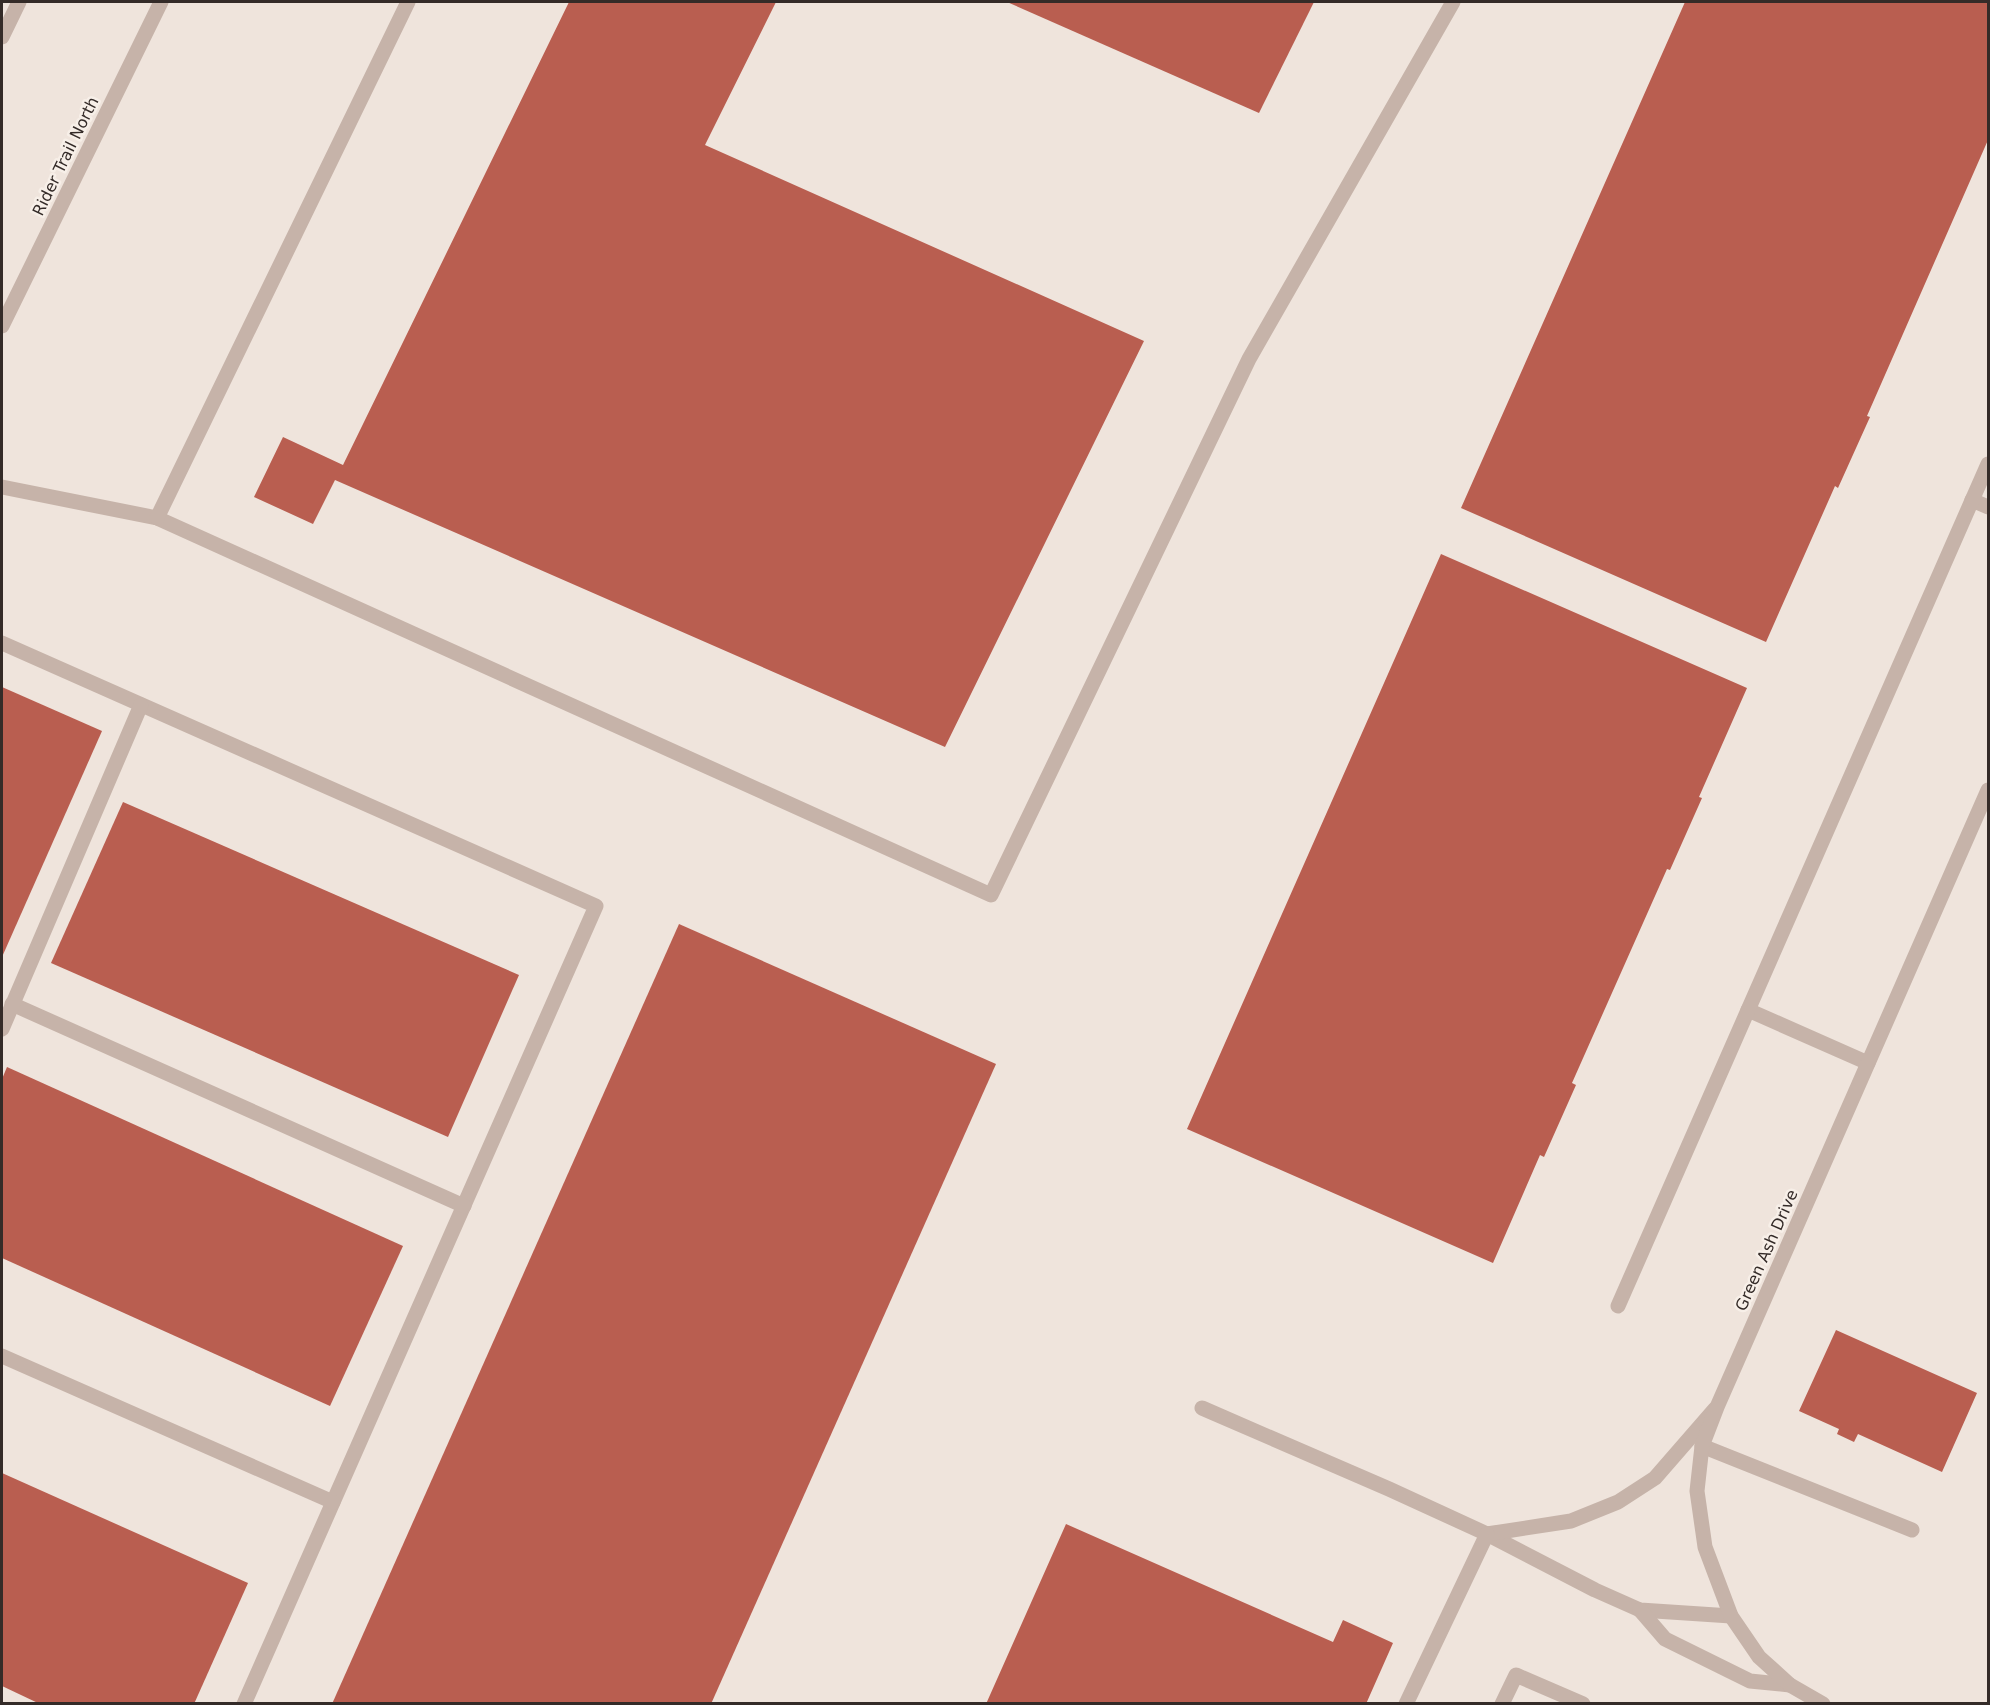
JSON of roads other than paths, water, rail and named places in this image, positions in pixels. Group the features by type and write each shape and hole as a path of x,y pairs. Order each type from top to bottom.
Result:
{"street":[{"path":"2,37 19,2"},
{"name":"Rider Trail North","path":"2,326 161,2"},
{"path":"156,518 408,2"},
{"path":"2,487 156,518 991,895 1249,359 1453,2"},
{"path":"1618,1306 1989,464"},
{"path":"1972,500 1989,507"},
{"path":"2,643 596,906 244,1704"},
{"path":"2,1029 141,705"},
{"name":"Green Ash Drive","path":"1821,1703 1790,1685 1759,1657 1731,1616 1705,1547 1697,1491 1702,1446 1717,1407 1988,794"},
{"path":"12,1004 464,1206"},
{"path":"1748,1010 1868,1063"},
{"path":"2,1356 333,1502"},
{"path":"1487,1534 1571,1521 1618,1502 1655,1478 1717,1407"},
{"path":"1202,1408 1487,1534 1640,1610 1731,1616"},
{"path":"1702,1446 1912,1530"},
{"path":"1406,1704 1487,1534"},
{"path":"1640,1610 1665,1639 1750,1681 1790,1685"},
{"path":"1502,1704 1516,1675 1583,1704"}]}
